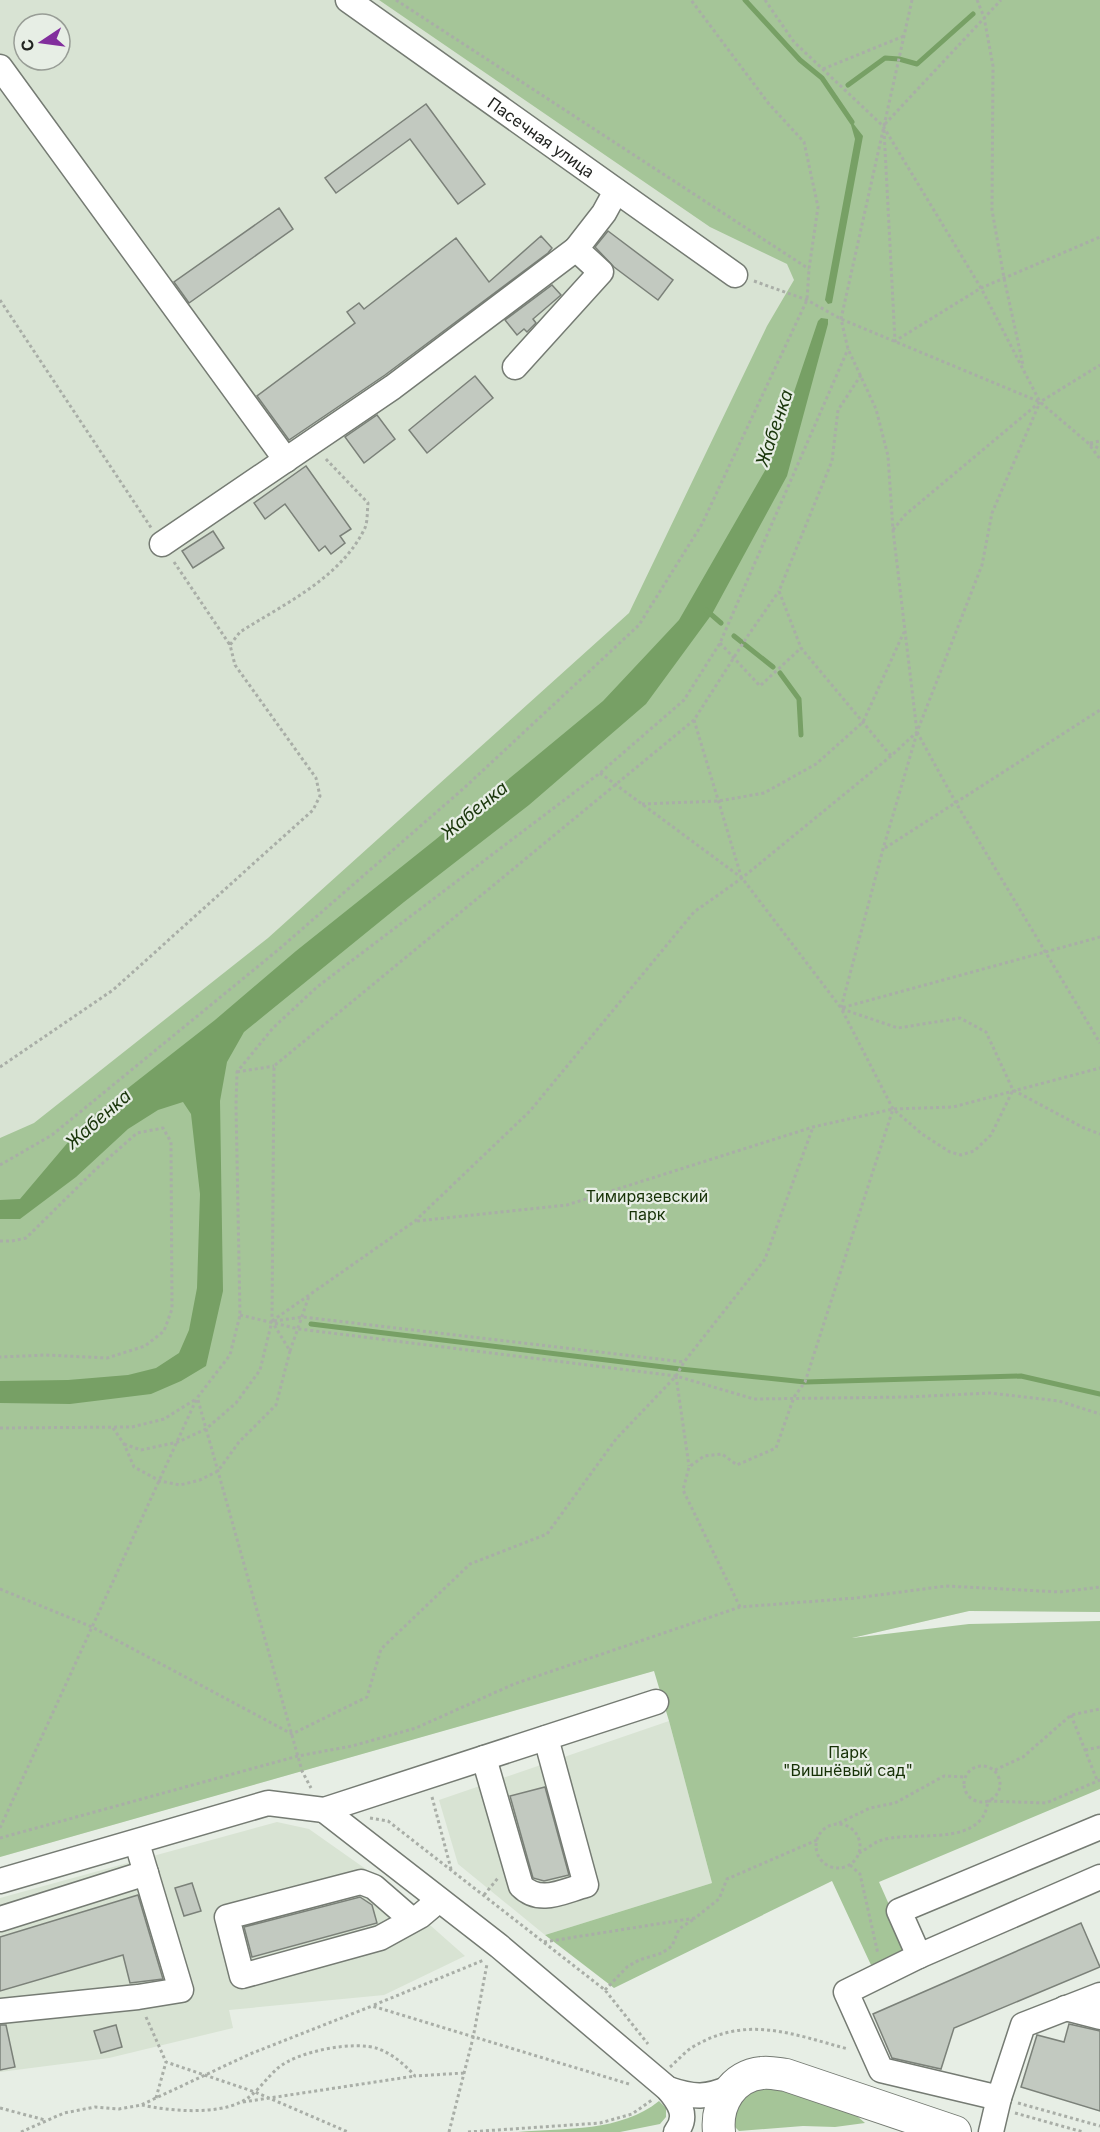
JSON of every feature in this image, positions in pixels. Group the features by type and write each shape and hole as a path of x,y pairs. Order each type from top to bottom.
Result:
{"main road":[{"path":"719,2132 720,2109 732,2087 760,2073 786,2076 955,2132"}],"street":[{"name":"Пасечная улица","path":"348,0 735,275"},
{"path":"3,78 286,460"},
{"path":"162,544 393,387 576,249 604,213 616,191"},
{"path":"515,367 602,272 576,249"},
{"path":"0,1881 268,1803 324,1810 656,1702"},
{"path":"484,1758 521,1886 530,1894 543,1897 586,1885 546,1738"},
{"path":"324,1810 499,1946 662,2091 678,2101 683,2120 676,2132"},
{"path":"919,1956 899,1911 1100,1827"},
{"path":"0,2011 138,1998 181,1990 137,1843"},
{"path":"0,1919 146,1873"},
{"path":"998,2103 881,2070 846,1992 919,1956 1100,1877"},
{"path":"412,1920 374,1887 361,1882 227,1917 242,1976 381,1938 420,1917 439,1900"},
{"path":"991,2132 1023,2025 1100,1995"},
{"path":"1065,2008 1100,2017"},
{"path":"662,2091 699,2097 712,2095 732,2087"}],"path":[{"path":"397,0 808,269"},
{"path":"0,1165 52,1135 278,950 463,789 639,625 702,524 807,300 808,269 818,207 804,142 769,104 691,0"},
{"path":"765,0 794,42 883,126 981,288 1040,402 992,513 982,565 917,732 841,1008"},
{"path":"912,0 841,319 848,349 876,409 888,456 893,530 917,732 956,803 1100,1043"},
{"path":"977,0 984,18 993,66 992,210 1024,370"},
{"path":"895,341 883,126 1001,0"},
{"path":"823,69 904,36"},
{"path":"895,341 981,288 1100,237"},
{"path":"735,275 807,300 841,319 1040,402 1088,443 1100,459"},
{"path":"0,300 230,645 235,665 316,778 320,796 313,810 113,990 0,1067"},
{"path":"0,1828 197,1398 230,1355 240,1315 237,1072 273,1028 317,987 600,773 684,700 720,643 848,349"},
{"path":"893,530 905,515 1040,402 1100,365"},
{"path":"237,1072 274,1066 694,720 779,591 831,461 838,410 861,375"},
{"path":"1088,443 1100,441"},
{"path":"230,645 240,632 330,574 348,554 366,528 368,502 310,443"},
{"path":"1088,443 1100,449"},
{"path":"779,591 801,648 891,756"},
{"path":"640,804 719,801 764,793 816,764 863,722 905,630"},
{"path":"720,643 760,686 801,648"},
{"path":"883,849 1100,710"},
{"path":"694,720 742,879"},
{"path":"272,1321 415,1221 530,1111 694,912 742,879 917,732"},
{"path":"600,773 742,879 841,1008 893,1109 922,1134 950,1152 962,1155 974,1151 991,1134 1013,1090"},
{"path":"841,1008 1100,937"},
{"path":"841,1008 898,1028 960,1018 986,1032 1013,1090 1065,1119 1100,1134"},
{"path":"124,1444 141,1450 178,1442 206,1429 237,1403 260,1370 272,1321 274,1066"},
{"path":"415,1221 567,1205 813,1127 893,1109 953,1107 1100,1068"},
{"path":"689,1467 704,1456 722,1454 737,1465 776,1449 794,1397 805,1382 893,1109"},
{"path":"292,1734 367,1697 381,1649 471,1564 548,1534 616,1439 676,1376 684,1362 765,1260 813,1127"},
{"path":"0,1241 26,1238 95,1170 137,1133 163,1128 171,1142 172,1309 165,1331 145,1346 106,1358 46,1355 0,1357"},
{"path":"113,1428 124,1444 134,1467 160,1481 180,1485 200,1480 218,1471 239,1442 276,1405 290,1351 309,1295"},
{"path":"240,1315 299,1329 676,1376 754,1399 990,1393 1059,1401 1100,1414"},
{"path":"272,1321 303,1317 684,1362"},
{"path":"272,1321 290,1351"},
{"path":"676,1376 689,1467 683,1490 740,1607"},
{"path":"0,1428 132,1427 164,1419 197,1398"},
{"path":"197,1398 302,1771 324,1810"},
{"path":"0,1838 298,1756 351,1746 416,1728 514,1684 740,1607 856,1598 946,1586 1060,1593 1100,1587"},
{"path":"0,1589 92,1627 292,1734"},
{"path":"1071,1715 1099,1780 1046,1803 976,1802 964,1789 968,1772 977,1766 995,1770 1023,1757 1071,1715 1100,1708"},
{"path":"1085,1750 1100,1747"},
{"path":"817,1840 818,1855 828,1866 843,1868 850,1865 859,1853 879,1841 905,1836 947,1835 970,1827 983,1816 988,1802 994,1798 1000,1788 995,1770"},
{"path":"606,1990 627,1967 639,1960 662,1953 672,1946 679,1929 719,1899 727,1879 817,1840 824,1829 870,1808 895,1803 944,1776 965,1778"},
{"path":"427,1778 451,1870"},
{"path":"366,1817 388,1821 606,1990 655,2052"},
{"path":"838,1824 851,1828 856,1833 859,1839 859,1853"},
{"path":"850,1865 860,1874 882,1974"},
{"path":"544,1942 695,1918"},
{"path":"21,2132 64,2113 95,2107 119,2109 141,2105 250,2054 489,1959 473,2038 449,2132"},
{"path":"138,1998 166,2062 156,2098"},
{"path":"372,2006 638,2086"},
{"path":"468,2132 600,2123 632,2114 662,2091 668,2069 691,2048 730,2031 773,2029 875,2056"},
{"path":"241,2102 255,2092 280,2066 309,2051 347,2046 377,2048 401,2061 415,2076"},
{"path":"166,2062 255,2092 348,2132"},
{"path":"141,2105 160,2109 221,2108 241,2102 415,2076 464,2073"},
{"path":"998,2103 1100,2126"},
{"path":"998,2103 1083,2132"},
{"path":"0,2108 46,2121"}],"shaded area":[{"name":"Тимирязевский парк","path":"0,0 1100,0 1100,1612 969,1611 843,1640 727,1650 0,1857"},
{"path":"669,1721 712,1883 545,1935 458,1864 439,1800"},
{"path":"277,1822 309,1829 370,1872 465,1956 384,1995 229,2010 233,2028 109,2058 0,2072 0,1898"}],"green space":[{"name":"Тимирязевский парк","path":"379,0 1100,0 1100,1612 969,1611 852,1638 969,1624 1100,1621 1100,1789 879,1882 910,1952 871,1965 832,1881 614,1988 545,1935 712,1883 654,1671 0,1857 0,1138 34,1123 268,938 629,613 767,326 794,280 787,264 710,227"},
{"path":"764,2087 777,2088 857,2116 865,2123 835,2127 803,2126 739,2131 733,2125 739,2105 750,2092"},
{"path":"659,2101 666,2108 666,2117 660,2124 620,2132 518,2132 592,2127 628,2118"}],"water":[{"path":"849,118 863,136 832,303 828,304 825,300 855,139"},
{"path":"821,318 828,319 828,324 787,476 712,614 646,704 529,805 404,902 244,1032 227,1062 220,1101 223,1291 206,1366 181,1381 151,1394 70,1404 0,1403 0,1381 68,1380 128,1375 156,1368 179,1353 189,1330 197,1288 200,1194 191,1114 183,1102 158,1110 128,1129 76,1177 20,1219 0,1219 0,1200 20,1199 86,1121 215,1020 296,951 603,701 679,620 771,460 818,321"}],"building":[{"path":"426,104 485,184 458,204 410,139 336,193 325,178"},
{"path":"279,208 293,229 189,303 174,282"},
{"path":"608,231 673,280 658,300 614,267 595,247"},
{"path":"541,236 552,248 548,253 385,375 289,440 257,396 355,323 347,312 359,303 364,309 456,238 489,282"},
{"path":"552,285 561,295 533,319 536,323 527,332 524,329 517,335 505,320"},
{"path":"475,376 493,398 427,453 409,430"},
{"path":"377,415 395,439 364,463 345,437"},
{"path":"306,466 351,529 340,536 345,543 331,554 325,546 319,551 285,504 265,519 254,503"},
{"path":"213,531 224,548 193,568 182,551"},
{"path":"545,1787 569,1875 544,1881 533,1878 510,1796"},
{"path":"192,1883 201,1911 184,1916 175,1888"},
{"path":"138,1895 163,1979 130,1983 123,1955 0,1991 0,1937"},
{"path":"360,1897 372,1905 377,1923 252,1957 244,1927"},
{"path":"1081,1923 1100,1967 954,2028 941,2069 892,2058 873,2014"},
{"path":"1069,2024 1100,2031 1100,2111 1021,2087 1037,2035 1064,2042"},
{"path":"0,2025 6,2025 15,2067 0,2070"},
{"path":"116,2025 122,2047 101,2053 94,2031"}],"waterway":[{"name":"Жабенка","path":"745,0 800,60 822,78 852,122"},
{"path":"848,85 885,58 917,64 973,14"},
{"path":"706,610 721,623"},
{"path":"734,636 773,667"},
{"path":"780,673 799,699 801,735"},
{"path":"311,1324 805,1382 1021,1376 1100,1394"}],"park label":[{"name":"Парк \"Вишнёвый сад\"","path":"848,1761"}]}
